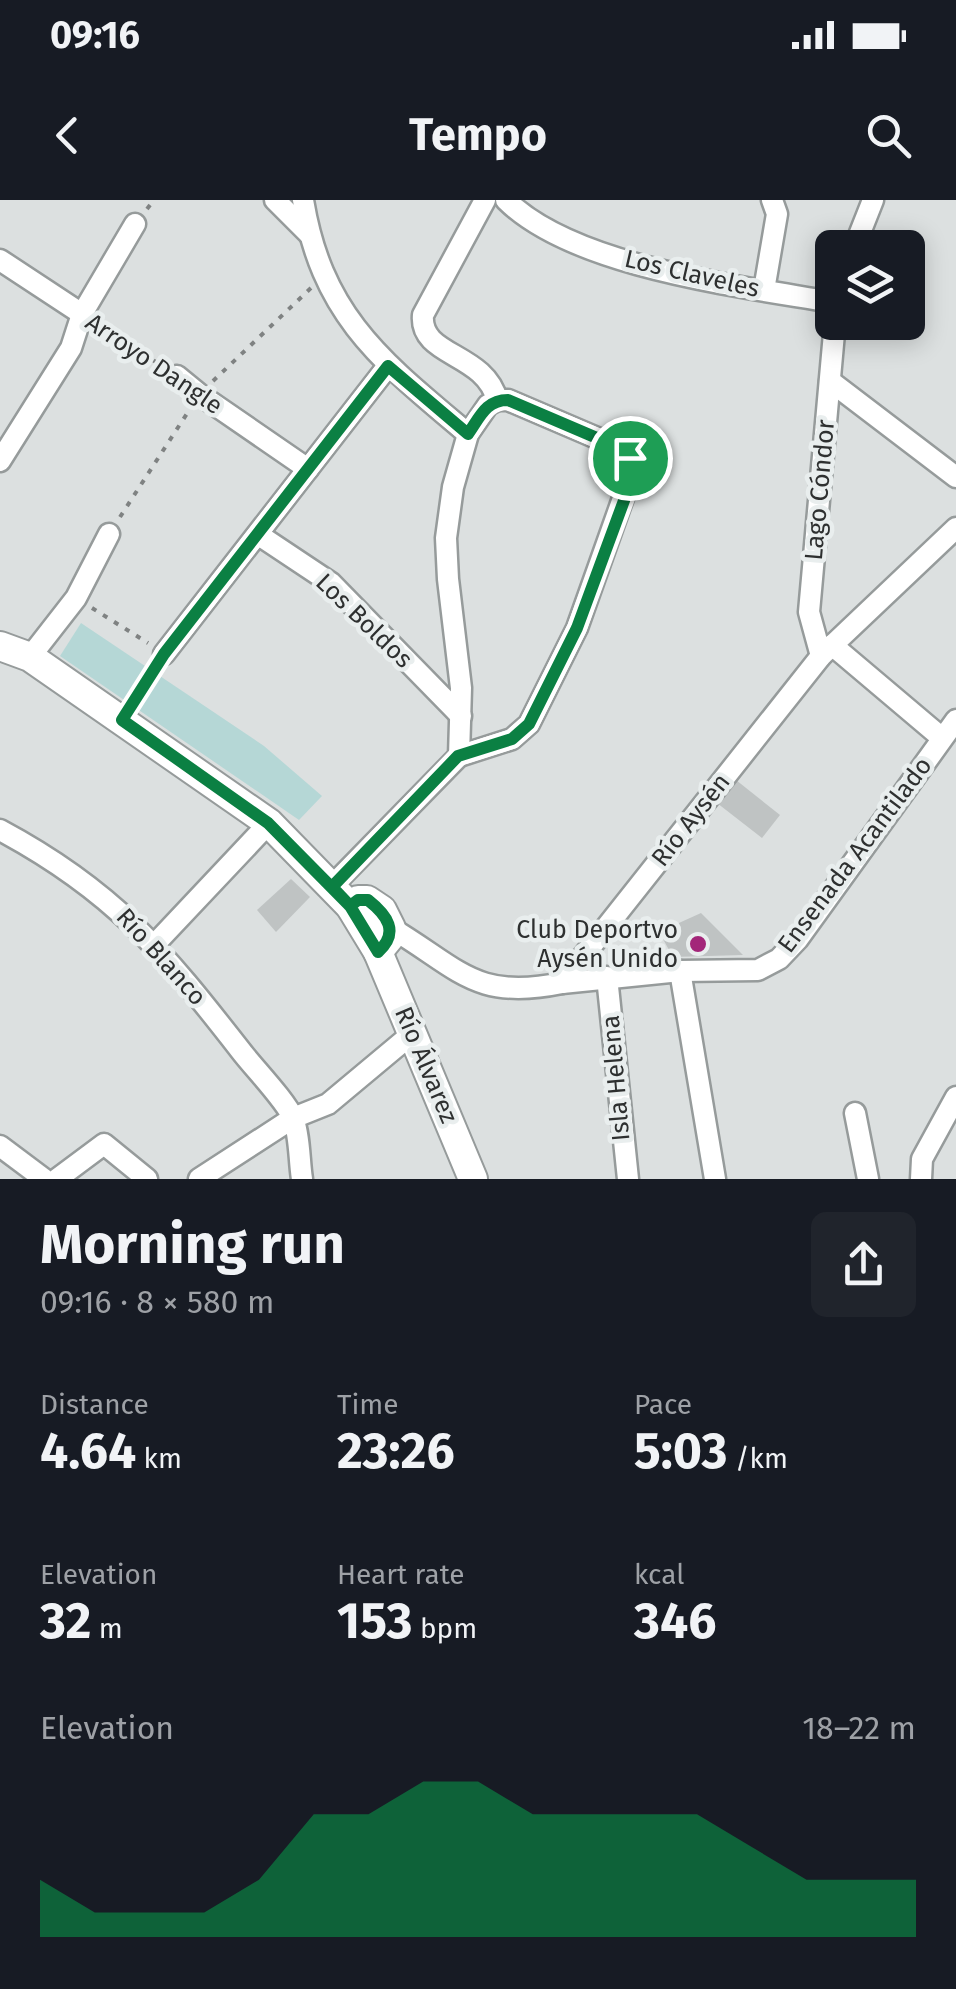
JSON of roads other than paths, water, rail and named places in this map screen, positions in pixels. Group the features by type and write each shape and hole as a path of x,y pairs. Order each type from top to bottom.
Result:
{"street":[{"path":"275,200 309,234"},
{"path":"304,200 309,234 340,309 388,366 468,434"},
{"path":"485,200 423,315 422,328 430,340 484,373 493,385 496,400"},
{"name":"Los Claveles","path":"506,200 522,216 642,267 815,299"},
{"path":"764,290 777,214 772,200"},
{"path":"862,230 874,200"},
{"path":"0,461 71,348 82,314 135,224"},
{"name":"Arroyo Dangle","path":"0,260 82,314"},
{"name":"Lago Cóndor","path":"826,650 809,612 833,340"},
{"path":"164,654 388,366"},
{"name":"Arroyo Dangle","path":"178,376 308,469"},
{"path":"830,381 956,476"},
{"path":"0,646 30,657 268,823 341,897 458,756 512,739 529,724 577,628 633,470 630,458 611,444 508,400 488,405 468,434 453,486 446,538 461,724 458,756"},
{"name":"Río Aysén","path":"562,982 826,650 956,528"},
{"path":"30,657 76,598 109,534"},
{"name":"Los Boldos","path":"259,535 332,584 461,724"},
{"path":"826,650 942,738"},
{"name":"Ensenada Acantilado","path":"562,982 680,971 758,970 779,959 798,939 956,720"},
{"path":"155,944 268,823"},
{"name":"Río Blanco","path":"0,830 74,873 130,918 293,1118"},
{"name":"Río Álvarez","path":"341,897 384,940 413,1033 473,1179"},
{"path":"384,940 487,986 513,990 562,982"},
{"path":"680,971 715,1179"},
{"name":"Isla Helena","path":"607,978 628,1179"},
{"path":"199,1179 293,1118 328,1104 413,1033"},
{"path":"921,1179 922,1160 956,1098"},
{"path":"855,1113 868,1179"},
{"path":"293,1118 302,1179"},
{"path":"57,1179 104,1144 147,1179"},
{"path":"0,1146 44,1179"}],"place":[{"name":"Club Deportvo Aysén Unido","path":"698,944"}]}
